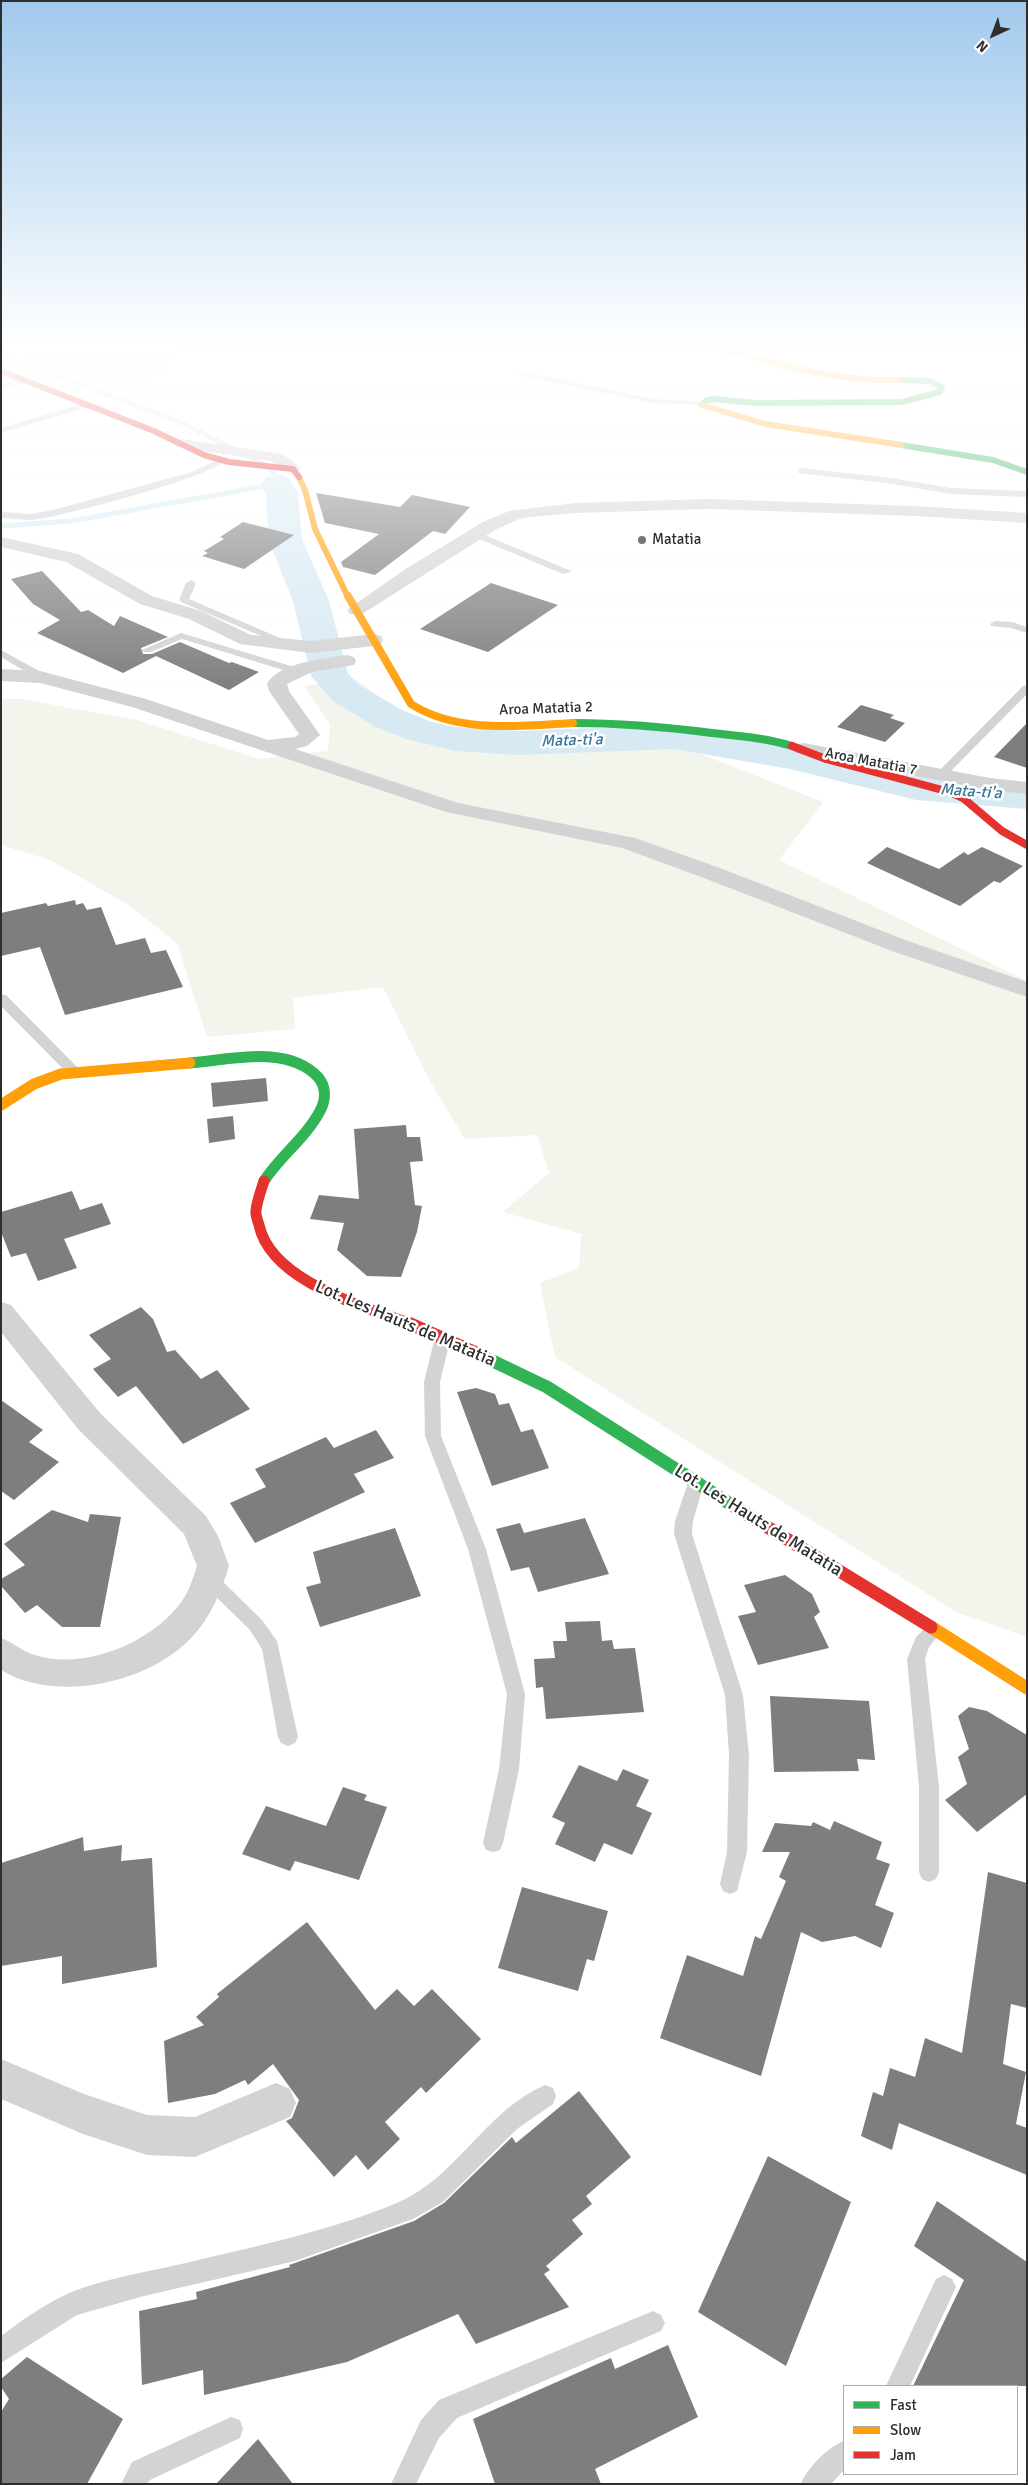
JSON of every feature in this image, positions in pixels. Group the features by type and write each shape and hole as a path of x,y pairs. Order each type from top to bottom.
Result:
{"street":[{"path":"216,459 293,469"},
{"path":"279,459 286,462 293,469"},
{"path":"986,459 1027,472"},
{"name":"Aroa Matatia 2","path":"293,469 303,481 310,513 319,537 356,610 412,704 421,713 486,726 608,722 669,727 774,740 804,750"},
{"path":"356,610 475,534 503,520 531,512 640,505 709,504 1027,518"},
{"path":"1,542 44,550 72,558 146,600 195,615 247,640 352,652"},
{"path":"268,746 300,742 310,735 277,688 279,680 302,669 352,652 379,648"},
{"path":"1,675 44,678 139,703 453,808 627,844 900,946 1027,990"},
{"name":"Aroa Matatia 7","path":"804,750 937,781 1027,788"},
{"path":"937,781 963,798 1002,831 1027,845"},
{"name":"Lot. Les Hauts de Matatia","path":"1,1105 17,1093 58,1073 73,1071 278,1057 288,1058 312,1069 325,1088 325,1101 312,1122 260,1187 254,1214 257,1231 278,1263 306,1281 338,1297 410,1322 546,1387 1027,1688"},
{"path":"1,1312 89,1421 195,1525 202,1536 213,1566 194,1611 165,1642 125,1662 80,1672 48,1672 20,1664 1,1652"},
{"path":"1,2079 83,2114 147,2135 195,2138 276,2103"}],"lane":[{"path":"1,515 31,517 54,513 195,474 221,461"},
{"path":"801,471 884,480 950,491 1027,494"},
{"path":"475,534 566,572"},
{"path":"191,583 184,600 284,643 304,647"},
{"path":"995,624 1012,625 1027,630"},
{"path":"147,650 181,636 302,669"},
{"path":"1,653 44,678"},
{"path":"937,781 1027,688"},
{"path":"1,998 73,1071"},
{"path":"442,1337 432,1382 433,1436 477,1549 516,1694 509,1769 493,1843"},
{"path":"696,1482 684,1521 683,1534 731,1680 739,1747 737,1852 730,1884"},
{"path":"209,1579 256,1625 272,1647 288,1736"},
{"path":"929,1872 929,1787 916,1659 922,1643 934,1630"},
{"path":"1,2351 34,2326 72,2304 144,2284 295,2249 405,2211 435,2194 509,2121 545,2096"},
{"path":"898,2385 944,2287"},
{"path":"403,2484 430,2429 448,2409 653,2323"},
{"path":"133,2484 141,2471 231,2428"},
{"path":"813,2484 843,2454"}],"shaded area":[{"path":"355,679 411,720 435,727 500,735 565,732 647,733 823,802 779,860 1027,981 1027,1637 956,1612 555,1357 540,1283 579,1268 581,1234 503,1212 549,1173 537,1135 465,1139 430,1081 383,987 293,998 295,1029 207,1037 177,943 127,904 50,860 1,845 1,699 21,699 137,720 259,759 328,751 330,724 304,686"}],"building":[{"path":"316,493 400,507 412,495 470,507 445,534 433,531 375,575 343,567 341,562 379,534 325,523"},
{"path":"243,522 294,535 244,569 202,556 208,553 204,551 224,539 220,537"},
{"path":"42,571 81,612 88,610 114,626 120,616 168,637 141,648 143,654 152,654 180,642 229,663 232,662 259,672 229,690 156,656 123,673 37,633 60,620 33,604 11,579"},
{"path":"491,583 558,605 488,652 420,629"},
{"path":"861,705 894,715 890,718 905,723 885,742 837,727"},
{"path":"1027,723 1027,768 994,757"},
{"path":"887,847 939,869 964,852 968,855 982,847 1023,866 1000,883 994,881 960,906 867,863"},
{"path":"75,900 76,905 83,903 87,910 101,907 116,945 145,938 151,953 166,950 183,987 65,1015 40,947 1,956 1,913 46,903 48,906"},
{"path":"266,1078 268,1101 213,1107 211,1083"},
{"path":"233,1116 235,1139 209,1143 207,1119"},
{"path":"406,1125 407,1137 420,1137 423,1161 410,1162 415,1205 422,1206 417,1232 401,1277 367,1276 337,1250 344,1223 310,1219 319,1195 359,1199 354,1129"},
{"path":"72,1191 80,1210 102,1203 111,1224 64,1239 77,1268 38,1281 26,1253 11,1257 1,1232 1,1212"},
{"path":"141,1307 153,1319 167,1352 175,1350 201,1379 217,1370 250,1409 183,1444 136,1386 118,1397 93,1369 111,1359 89,1335"},
{"path":"476,1388 495,1394 499,1405 509,1403 521,1432 533,1429 549,1468 492,1486 457,1392"},
{"path":"1,1400 43,1430 29,1442 59,1462 14,1500 1,1491"},
{"path":"376,1430 394,1458 354,1474 365,1492 255,1543 230,1503 266,1487 255,1469 326,1437 334,1448"},
{"path":"52,1510 88,1522 90,1514 121,1517 100,1627 62,1627 37,1605 25,1613 1,1586 1,1579 25,1565 4,1544"},
{"path":"585,1518 609,1574 538,1592 529,1567 511,1571 496,1529 520,1523 524,1533"},
{"path":"395,1528 421,1596 320,1627 306,1587 321,1583 313,1552"},
{"path":"785,1575 812,1594 820,1612 814,1617 829,1648 758,1665 738,1616 756,1612 744,1585"},
{"path":"600,1621 602,1641 612,1640 614,1649 635,1648 644,1712 546,1719 543,1687 536,1688 534,1659 555,1658 553,1641 567,1641 565,1622"},
{"path":"770,1696 869,1701 875,1760 857,1759 859,1771 774,1772"},
{"path":"969,1707 987,1711 1027,1735 1027,1794 977,1832 945,1800 967,1784 958,1757 969,1749 958,1716"},
{"path":"579,1765 617,1781 623,1769 649,1780 636,1806 652,1813 632,1855 604,1843 595,1862 555,1844 565,1823 552,1817"},
{"path":"343,1787 367,1795 364,1800 387,1807 359,1880 295,1861 290,1871 242,1854 266,1806 326,1826"},
{"path":"834,1821 882,1842 876,1859 890,1864 875,1905 894,1913 881,1948 855,1936 822,1942 801,1932 761,2076 660,2038 687,1955 743,1976 755,1936 761,1939 786,1881 779,1877 790,1852 762,1852 775,1823 811,1826 813,1822 830,1830"},
{"path":"83,1837 84,1851 122,1845 121,1861 152,1858 157,1967 62,1984 62,1956 1,1966 1,1863"},
{"path":"988,1872 1027,1883 1027,2008 1011,2004 1003,2064 1026,2072 1016,2124 1027,2128 1027,2175 899,2123 892,2150 861,2136 873,2092 883,2096 890,2068 915,2077 925,2038 962,2053"},
{"path":"522,1887 608,1911 594,1961 587,1959 578,1991 498,1968"},
{"path":"307,1922 375,2010 397,1989 414,2006 432,1989 481,2039 426,2093 421,2087 385,2122 400,2139 368,2170 356,2155 334,2177 286,2121 292,2118 299,2100 273,2064 248,2085 245,2080 215,2094 168,2103 164,2041 204,2025 196,2017 219,1997 217,1994"},
{"path":"579,2091 631,2157 586,2196 592,2204 572,2220 583,2234 546,2266 550,2270 544,2274 569,2307 476,2344 458,2314 347,2362 204,2395 203,2370 142,2385 139,2311 197,2299 196,2292 290,2267 289,2265 414,2221 444,2203 512,2137 516,2143"},
{"path":"768,2156 851,2202 786,2366 698,2312"},
{"path":"937,2201 1027,2262 1027,2386 913,2385 964,2280 914,2246"},
{"path":"668,2345 698,2417 595,2469 601,2484 495,2484 473,2419 611,2358 615,2369"},
{"path":"27,2357 123,2419 87,2484 1,2484 1,2412 9,2399 1,2387 1,2379"},
{"path":"258,2439 293,2484 216,2484"}],"waterway":[{"name":"Matatia","path":"1,526 71,521 277,484 273,472 254,459"},
{"name":"Mata-ti'a","path":"277,484 282,493 285,539 311,601 330,676 346,693 388,718 420,731 456,739 519,743 674,737 790,757 916,788 1027,797"}],"traffic: fast":[{"path":"987,459 1027,472"},
{"path":"573,723 627,724 680,729 754,738 792,746"},
{"path":"190,1063 242,1058 279,1058 296,1062 310,1069 320,1080 325,1094 321,1109 308,1128 264,1181"},
{"path":"476,1353 547,1387 746,1514"}],"traffic: slow":[{"path":"299,477 305,490 315,529 325,551 348,596 411,704 425,713 465,723 488,725 573,723"},
{"path":"1,1105 34,1084 61,1074 190,1063"},
{"path":"931,1627 1027,1688"}],"traffic: jam":[{"path":"218,459 229,462 293,469 299,477"},
{"path":"792,746 826,759 950,792 963,798 1002,831 1027,845"},
{"path":"264,1181 256,1212 261,1238 278,1260 303,1278 332,1294 440,1335 476,1353"},
{"path":"746,1514 931,1627"}],"place":[{"name":"Matatia","path":"642,540"}]}
